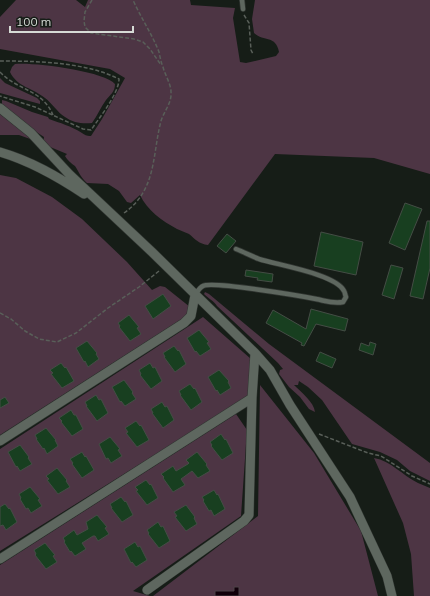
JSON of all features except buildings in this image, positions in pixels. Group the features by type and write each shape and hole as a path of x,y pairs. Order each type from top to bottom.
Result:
{"street":[{"path":"0,108 31,134 70,174 255,353 270,370 290,405 350,497 387,576 392,596"},
{"path":"0,152 25,160 46,170 65,181 114,216"},
{"path":"0,441 184,323 189,319 192,313 195,295"},
{"path":"147,590 244,521 249,515 252,398 255,353"},
{"path":"0,559 252,398"}],"lane":[{"path":"242,0 243,9"},
{"path":"195,295 204,285 212,284 336,303 343,302 346,296 344,290 336,283 321,276 259,259 236,249"}],"path":[{"path":"92,0 85,12 85,28 92,33 134,39 143,42 150,49 162,67"},
{"path":"114,216 132,207 145,192 152,173 162,119 172,94 162,67 159,53 133,0"},
{"path":"243,9 244,15 249,23 251,50 253,54"},
{"path":"0,61 28,61 78,66 120,79 113,95 91,130 83,129 35,107 0,96"},
{"path":"0,72 17,86 42,99 49,106 53,116"},
{"path":"0,313 39,339 57,342 76,333 165,266"},
{"path":"307,430 368,453 381,456 412,476 430,484"}],"shaded area":[{"path":"16,0 76,0 85,7 88,0 190,0 191,5 235,8 233,18 240,62 246,63 276,56 279,52 275,43 254,33 252,19 255,0 430,0 430,174 374,158 275,154 208,245 202,244 189,234 177,229 161,219 147,206 140,195 131,203 127,202 119,191 108,184 87,183 75,166 66,158 65,156 67,154 43,144 44,137 29,127 2,104 2,100 6,101 91,136 125,78 110,69 0,49 0,17"},
{"path":"15,64 37,64 83,71 108,79 115,84 115,87 92,123 78,123 71,121 59,113 45,98 17,81 10,72"},
{"path":"0,78 5,83 37,98 40,101 40,104 0,93"},
{"path":"0,114 33,140 19,135 0,135"},
{"path":"0,175 16,178 52,197 82,219 127,262 152,290 160,286 165,287 190,307 189,314 182,319 0,435"},
{"path":"205,292 269,344 430,463 430,481 410,471 397,460 380,452 352,444 322,400 299,381 298,385 294,385 310,401 315,412 309,409 279,374 280,370 283,369 278,363 204,294"},
{"path":"203,317 251,359 248,397 0,551 0,449"},
{"path":"260,385 314,453 361,531 378,596 153,596 258,516"},
{"path":"236,414 247,430 241,516 133,591 150,596 0,596 0,565"},
{"path":"374,458 386,462 412,480 430,488 430,596 414,596 411,554 403,523"},
{"path":"234,587 239,587 239,596 215,596 215,591 234,591"}]}
